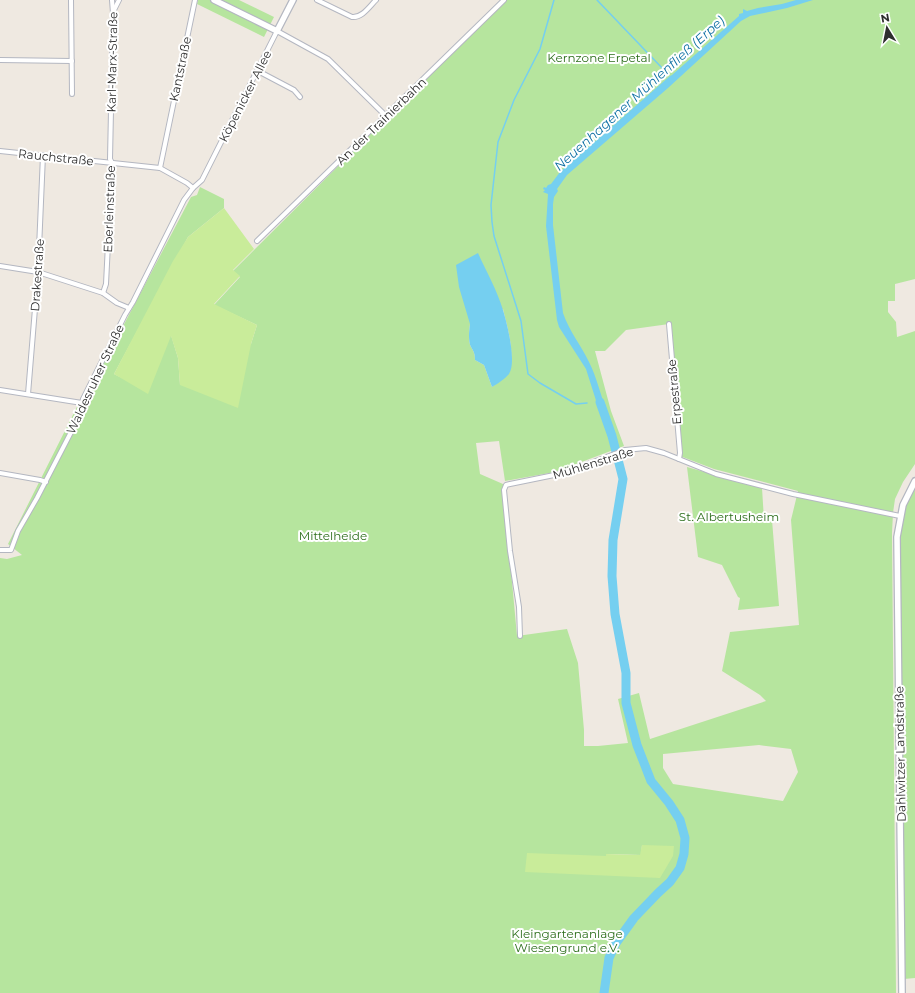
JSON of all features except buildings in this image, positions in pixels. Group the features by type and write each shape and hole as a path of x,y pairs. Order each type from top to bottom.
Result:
{"main road":[{"path":"214,0 277,31"},
{"name":"Köpenicker Allee","path":"277,31 293,0"},
{"name":"Dahlwitzer Landstraße","path":"902,993 897,554 900,516 906,497 915,481"}],"street":[{"path":"71,0 72,94"},
{"name":"Karl-Marx-Straße","path":"111,123 112,0"},
{"path":"113,12 119,0"},
{"name":"Kantstraße","path":"160,168 195,0"},
{"path":"317,0 355,18 362,14 376,0"},
{"name":"An der Trainierbahn","path":"257,241 504,0"},
{"path":"277,31 328,59 386,116"},
{"name":"Köpenicker Allee","path":"193,188 202,180 277,31"},
{"path":"0,60 72,61"},
{"path":"258,71 294,90 300,97"},
{"name":"Eberleinstraße","path":"103,293 106,284 112,163 110,159 111,123"},
{"name":"Rauchstraße","path":"0,151 160,168 193,188"},
{"name":"Drakestraße","path":"28,394 38,272 43,155"},
{"name":"Waldesruher Straße","path":"0,550 11,550 26,516 46,482 83,409 82,403 125,315 184,200 193,188"},
{"path":"0,266 38,272 103,293 117,303 129,308"},
{"name":"Erpestraße","path":"669,324 680,453 679,459"},
{"path":"0,390 82,403"},
{"name":"Mühlenstraße","path":"520,636 519,607 510,551 504,490 506,486 564,473 610,455 636,448 652,449 679,459"},
{"path":"679,459 716,474 786,492 900,516"},
{"path":"0,474 46,482"}],"green space":[{"path":"198,0 211,0 268,29 264,37 197,4"},
{"path":"221,0 239,0 274,17 270,25"},
{"path":"507,0 915,0 915,279 895,284 895,301 888,301 888,312 896,322 897,337 915,331 915,464 903,482 895,499 892,533 896,993 0,993 0,558 7,559 22,555 8,544 97,367 101,368 191,197 197,195 200,187 224,199 224,208 188,237 114,374 120,377 171,335 178,358 180,385 251,344 257,325 214,305 240,277 233,271 487,18","holes":["503,309 509,333 511,365 509,373 492,387 484,365 475,360 474,353 469,342 470,324","669,324 680,456 714,469 798,491 791,520 799,625 730,632 722,671 760,695 766,701 650,739 639,693 618,699 628,743 584,746 578,663 567,629 517,636 503,484 480,474 476,443 499,441 505,481 555,472 624,446 611,411 595,351 605,351 626,330","759,745 791,749 798,772 783,801 673,784 663,768 663,754","642,845 660,878 606,856 606,854 641,855"]},
{"path":"224,208 254,249 233,270 240,276 214,304 257,325 251,344 238,408 180,385 178,358 171,336 148,394 114,374 173,261 188,237"},
{"name":"St. Albertusheim","path":"687,467 762,488 764,520 772,520 779,606 738,610 740,598 738,597 722,565 698,557"},
{"path":"915,487 915,978 904,979 900,549 901,523 904,509"},
{"path":"642,845 674,846 673,856 660,878 525,872 527,853 606,856 606,854 640,855"}],"water":[{"path":"796,0 813,0 787,8 750,16 741,21 668,88 567,175 557,189 558,191 554,197 553,204 553,225 563,313 568,326 592,368 607,413 602,414 599,410 586,369 559,327 557,320 546,226 548,194 543,192 545,190 543,189 551,184 560,172 739,16 739,14 743,13 743,9 747,11"},
{"path":"478,253 501,303 507,324 512,352 512,361 509,374 492,387 484,365 475,360 474,353 470,345 470,324 459,287 456,265"}],"waterway":[{"path":"554,0 540,49 514,100 498,142 491,205 492,222 494,236 521,321 528,374 540,383 576,404 587,403"},
{"path":"597,0 663,69"},
{"name":"Neuenhagener Mühlenfließ (Erpe)","path":"600,402 612,436 623,479 613,540 612,576 615,614 626,673 626,703 637,745 651,781 669,803 680,820 685,838 684,854 680,868 670,882 634,918 616,943 609,958 604,993"}],"park label":[{"name":"Kernzone Erpetal","path":"599,57"},
{"name":"Mittelheide","path":"333,535"},
{"name":"Kleingartenanlage Wiesengrund e.V.","path":"567,940"}]}
